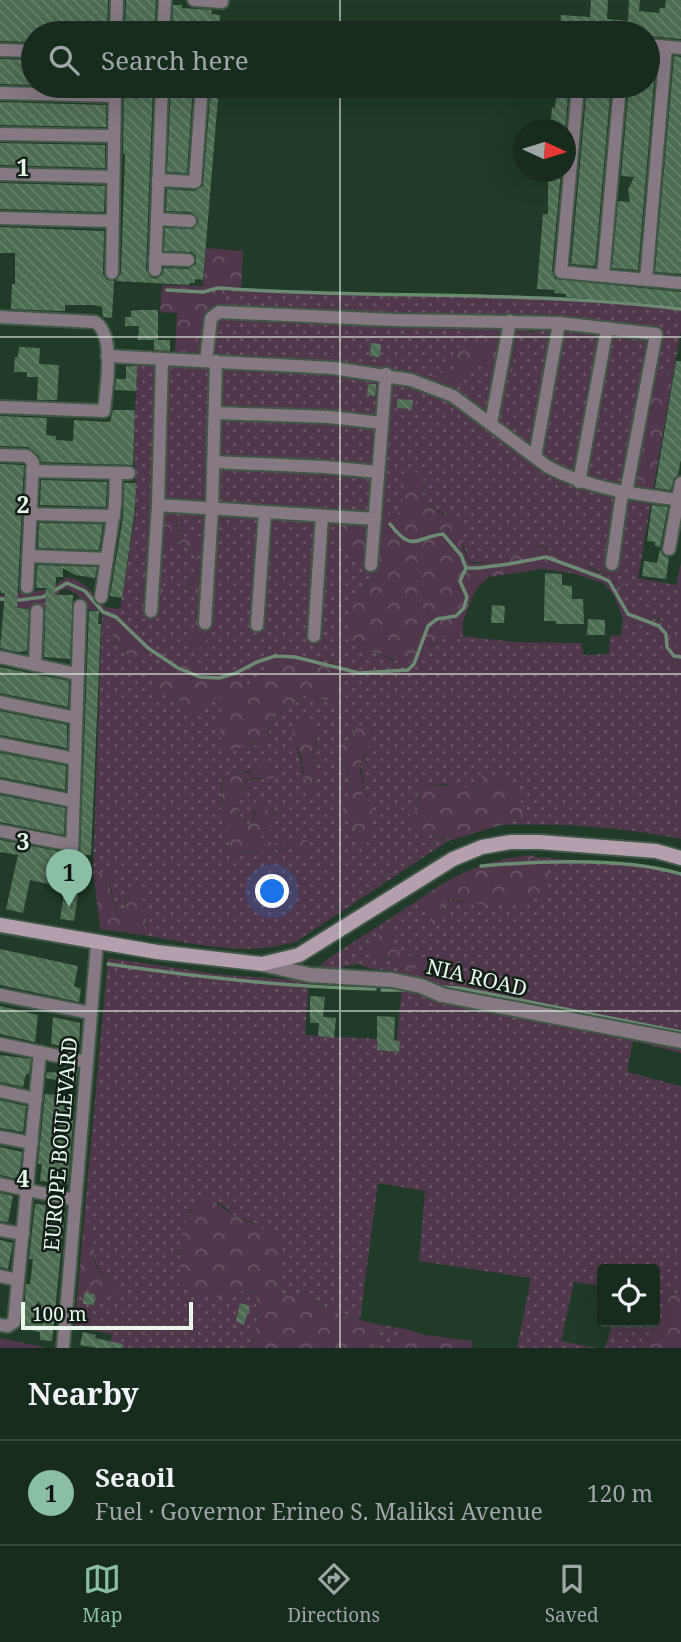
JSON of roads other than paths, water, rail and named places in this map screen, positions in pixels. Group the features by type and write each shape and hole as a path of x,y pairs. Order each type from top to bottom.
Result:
{"main road":[{"path":"0,925 97,943 262,964 299,956 453,859 482,847 511,842 539,842 656,851 681,858"}],"street":[{"path":"116,21 117,0"},
{"path":"164,21 165,0"},
{"path":"194,0 222,2"},
{"path":"660,46 681,48"},
{"path":"646,279 666,47"},
{"path":"0,50 21,51"},
{"path":"0,93 21,93"},
{"path":"111,273 115,98"},
{"path":"161,98 155,265 188,260"},
{"path":"158,180 195,182 201,98"},
{"path":"577,98 561,272 681,283"},
{"path":"603,276 619,98"},
{"path":"0,134 114,136"},
{"path":"0,174 113,177"},
{"path":"0,218 113,221"},
{"path":"157,219 190,221"},
{"path":"205,623 215,413 211,318 219,312 394,320 559,323 656,334 612,564"},
{"path":"0,317 89,321 101,326 106,332 107,356 104,411 0,407"},
{"path":"491,423 510,321"},
{"path":"535,457 559,323"},
{"path":"579,482 607,328"},
{"path":"107,356 333,368 386,374 411,380 453,396 548,467 579,482 624,493 680,500"},
{"path":"150,611 158,505 162,359"},
{"path":"371,565 386,374"},
{"path":"215,413 329,417 382,423"},
{"path":"0,455 27,456 33,462 27,587"},
{"path":"213,462 378,472"},
{"path":"32,471 123,473 101,597"},
{"path":"669,549 681,483"},
{"path":"158,505 374,519"},
{"path":"257,625 265,512"},
{"path":"30,514 114,516"},
{"path":"314,636 322,516"},
{"path":"28,556 107,559"},
{"path":"0,831 72,849 80,606"},
{"path":"35,665 37,611"},
{"path":"0,657 77,674"},
{"path":"0,702 76,718"},
{"path":"0,744 75,759"},
{"path":"0,786 73,801"},
{"name":"EUROPE BOULEVARD","path":"63,1348 97,943"},
{"name":"NIA ROAD","path":"262,964 310,975 379,978 409,983 442,995 681,1041"},
{"path":"0,995 91,1013"},
{"path":"0,1044 87,1062"},
{"path":"6,1325 14,1322 40,1052"},
{"path":"0,1091 36,1099"},
{"path":"0,1137 32,1143"},
{"path":"0,1184 75,1200"},
{"path":"0,1230 23,1234"},
{"path":"0,1276 18,1280"}],"waterway":[{"path":"167,290 203,292 218,288 565,299 681,309"},
{"path":"390,524 404,539 410,541 443,534 461,555 466,568"},
{"path":"0,599 43,597 67,583 85,591 103,612 116,617 148,648 178,668 200,677 219,678 275,656 295,657 359,673 408,670 414,664 428,626 437,619 456,616 464,608 467,597 460,581 466,568 546,557 609,581 628,614 659,626 666,634 667,647 674,656 681,657"},
{"path":"481,866 555,862 608,863 681,874"},
{"path":"108,964 241,981 375,989"},
{"path":"436,987 459,988 681,1032"},
{"path":"382,990 409,990"}],"place":[{"name":"Seaoil","path":"69,907"}]}
